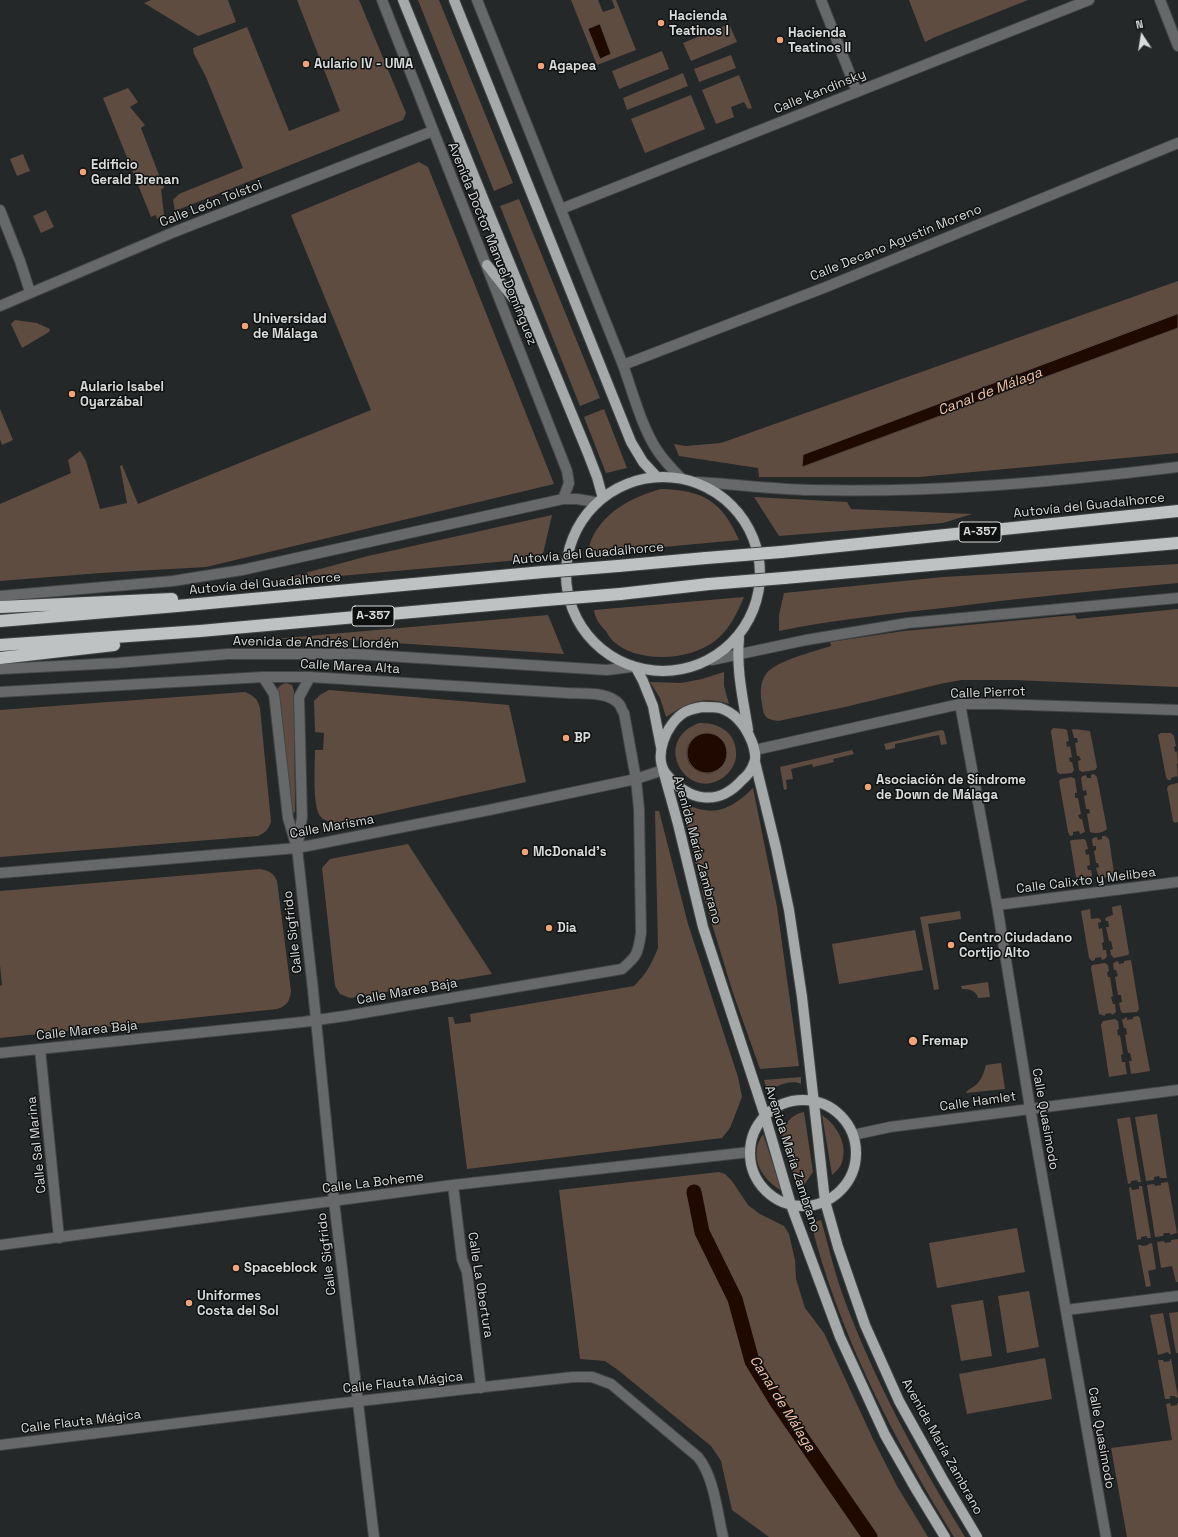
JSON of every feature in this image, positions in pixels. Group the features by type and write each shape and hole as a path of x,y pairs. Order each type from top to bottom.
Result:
{"highway":[{"name":"Autovía del Guadalhorce","path":"0,621 781,552 1178,511"},
{"name":"A-357","path":"0,645 200,631 1178,543"},
{"path":"0,607 155,600 275,597"},
{"path":"0,658 144,641 200,631"}],"main road":[{"name":"Avenida Doctor Manuel Domínguez","path":"403,0 587,451 597,477 598,499"},
{"path":"454,0 631,442 643,462 656,476"},
{"path":"487,265 536,327"},
{"path":"656,476 681,478 696,482 720,496 729,503 740,517 749,532 754,549 760,572 760,587 751,615 739,638 725,653 695,667 675,672 656,672 634,667 617,659 597,642 577,614 569,593 566,576 568,554 573,534 582,519 598,499 624,483 656,476"},
{"path":"634,667 643,681 653,706 663,770 679,788 692,795 707,798 722,795 736,788 746,777 755,762 755,750 748,730 739,677 739,638"},
{"path":"661,752 663,741 671,724 684,712 702,707 720,708 736,717 748,730"},
{"name":"Avenida María Zambrano","path":"755,762 776,848 789,910 802,997 813,1101 826,1201 838,1247 865,1325 899,1401 977,1537"},
{"name":"Avenida María Zambrano","path":"663,770 678,824 703,927 764,1116 790,1205 840,1337 885,1435 917,1492 945,1537"},
{"path":"800,1100 813,1101 830,1107 844,1119 853,1135 856,1150 854,1166 848,1180 838,1192 826,1201 808,1206 790,1205 777,1199 766,1191 757,1180 751,1167 751,1139 756,1127 764,1116 775,1108 787,1102 800,1100"}],"street":[{"name":"Avenida Doctor Manuel Domínguez","path":"382,0 567,471 569,482 563,499"},
{"path":"477,0 623,365 642,418 656,449 667,464 681,478"},
{"path":"821,0 857,92"},
{"name":"Calle Kandinsky","path":"561,209 1089,0"},
{"path":"1160,0 1178,46"},
{"name":"Calle León Tolstoi","path":"0,306 174,232 433,131"},
{"name":"Calle Decano Agustín Moreno","path":"623,365 826,287 1178,143"},
{"path":"0,210 20,261 30,292"},
{"path":"696,482 768,488 877,490 977,487 1122,474 1178,467"},
{"path":"0,596 173,581 242,570 563,499 598,499"},
{"path":"712,660 806,640 908,622 1178,598"},
{"name":"Avenida de Andrés Llordén","path":"0,669 228,654 355,654 607,670 634,667"},
{"name":"Calle Marea Alta","path":"0,692 263,676 310,677 600,695 613,699 620,705 624,713 636,779"},
{"name":"Calle Sigfrido","path":"263,676 274,694 288,818 297,848 334,1201 374,1537"},
{"name":"Calle Sigfrido","path":"297,848 302,817 299,697 310,677"},
{"name":"Calle Pierrot","path":"755,750 960,704 1178,710"},
{"name":"Calle Quasimodo","path":"960,704 997,905 1030,1108 1106,1537"},
{"name":"Calle Marisma","path":"0,873 297,848 481,812 636,779 663,770"},
{"name":"Calle Marea Baja","path":"0,1054 316,1020 622,969 633,959 639,950 641,933 639,809 636,779"},
{"name":"Calle Calixto y Melibea","path":"997,905 1178,882"},
{"name":"Calle Sal Marina","path":"40,1049 59,1238"},
{"name":"Calle Hamlet","path":"853,1135 890,1127 1178,1090"},
{"name":"Calle La Boheme","path":"0,1245 453,1186 750,1152"},
{"name":"Calle La Obertura","path":"453,1186 462,1260 467,1272 481,1388"},
{"path":"1066,1310 1178,1296"},
{"name":"Calle Flauta Mágica","path":"0,1445 358,1401 573,1377 592,1377 611,1384 698,1457 709,1476 723,1537"}],"shaded area":[{"path":"151,0 228,0 236,22 198,36 144,3"},
{"path":"297,0 359,0 406,113 403,120 175,211 173,200 179,194 243,168 206,77 194,54 193,48 247,27 289,131 340,111"},
{"path":"418,0 439,0 513,183 494,191"},
{"path":"571,0 598,0 603,12 615,8 612,0 616,0 636,50 597,65"},
{"path":"909,0 1028,0 925,42"},
{"path":"729,24 737,42 691,61 683,43"},
{"path":"662,51 669,69 619,89 612,71"},
{"path":"731,55 736,68 699,82 694,69"},
{"path":"683,73 688,86 627,110 623,98"},
{"path":"739,75 752,108 748,109 744,102 731,107 734,117 716,124 702,90"},
{"path":"128,88 138,102 130,107 145,125 141,128 164,188 161,189 164,215 157,219 156,215 151,217 103,98"},
{"path":"691,95 705,129 645,153 631,119"},
{"path":"23,154 30,171 17,176 10,159"},
{"path":"419,162 428,167 554,484 206,567 100,573 0,581 0,504 71,473 68,460 80,451 86,461 100,509 127,503 120,466 122,465 138,504 371,410 291,215"},
{"path":"519,199 600,398 580,406 500,206"},
{"path":"46,210 54,227 41,233 33,216"},
{"path":"1178,281 1178,314 803,455 803,467 1178,328 1178,453 919,477 759,477 758,468 679,456 674,444 686,446 721,443"},
{"path":"15,320 37,323 50,329 49,332 22,348 11,324"},
{"path":"0,409 13,440 2,445 0,439"},
{"path":"604,409 627,468 606,473 584,417"},
{"path":"661,489 689,492 700,495 709,500 726,516 739,540 588,554 590,542 593,536 606,518 622,505 631,500"},
{"path":"754,497 847,502 851,509 972,514 943,523 779,536"},
{"path":"552,515 542,558 272,582 368,556"},
{"path":"1178,564 1178,583 1090,591 881,615 779,631 779,615 784,593 943,577"},
{"path":"744,597 736,615 721,636 705,647 679,656 664,657 636,654 624,648 610,638 598,622 594,610"},
{"path":"1178,609 1178,687 1014,680 961,680 778,721 766,717 761,700 761,688 763,681 766,674 771,669 787,661 831,646 830,642 904,631 1075,615 1077,619"},
{"path":"548,615 564,654 333,639 274,639"},
{"path":"724,672 724,686 729,704 720,701 704,700 689,704 666,717 660,698 650,682 681,683 702,679"},
{"path":"286,683 292,685 294,691 295,812 293,813 277,692 278,688 282,684"},
{"path":"329,690 509,705 526,782 339,823 329,822 321,817 316,805 315,750 323,750 324,733 315,732 314,701 320,695"},
{"path":"245,692 255,698 260,708 271,822 263,834 258,836 0,857 0,710"},
{"path":"699,723 714,725 726,731 731,736 736,749 736,757 730,771 724,777 711,783 698,783 688,777 680,767 676,756 677,743 684,732","holes":["705,733 716,735 713,773 703,773 695,770 687,757 687,750 690,742 696,737"]},
{"path":"1053,728 1067,730 1069,741 1066,742 1067,747 1070,746 1072,757 1069,758 1070,762 1072,762 1074,770 1072,773 1060,774 1057,772 1051,731"},
{"path":"941,730 944,731 947,744 941,745 939,735 895,744 895,748 886,750 884,744"},
{"path":"1072,730 1090,731 1097,767 1095,770 1082,772 1079,770 1078,761 1081,760 1079,756 1077,756 1075,743 1078,742 1077,738 1074,738"},
{"path":"1161,733 1171,733 1174,736 1176,746 1174,747 1175,752 1177,751 1178,778 1177,776 1171,778 1171,780 1168,780 1166,777 1158,735"},
{"path":"852,750 854,754 833,759 834,762 813,767 812,764 791,769 793,779 786,780 787,789 784,790 780,767"},
{"path":"1094,774 1097,777 1107,829 1097,833 1090,832 1087,814 1090,813 1089,809 1086,809 1084,796 1087,795 1086,790 1083,791 1081,778 1086,775 1087,778 1091,778 1091,775"},
{"path":"1072,777 1075,779 1077,793 1075,793 1075,798 1078,798 1081,814 1078,815 1080,819 1082,819 1085,832 1080,834 1079,831 1073,832 1073,835 1070,836 1059,781 1061,779"},
{"path":"1178,783 1178,822 1175,823 1173,821 1167,788 1169,785"},
{"path":"753,788 777,907 799,1066 760,1069 733,993 704,898 681,802 701,809 711,811 718,810 732,805"},
{"path":"655,811 659,811 688,924 738,1077 742,1097 730,1128 722,1138 467,1169 448,1017 453,1017 455,1024 471,1022 470,1014 634,986 648,968 658,948"},
{"path":"1102,836 1109,839 1114,873 1111,877 1100,878 1096,868 1099,867 1098,863 1096,863 1094,851 1096,850 1096,846 1093,846 1092,840 1093,838 1097,837 1098,840 1102,839"},
{"path":"1084,839 1088,849 1085,850 1086,855 1089,854 1090,865 1087,866 1088,870 1091,870 1092,875 1090,880 1079,881 1076,877 1070,841"},
{"path":"408,844 492,974 350,998 340,994 335,986 322,868 330,859"},
{"path":"260,869 271,873 277,881 291,991 290,998 286,1005 277,1009 0,1038 0,986 2,985 0,965 0,891"},
{"path":"1121,905 1129,953 1128,955 1114,958 1111,955 1110,950 1113,949 1111,941 1109,941 1106,927 1109,927 1108,921 1105,919 1113,915 1112,907"},
{"path":"1090,909 1091,919 1098,918 1101,920 1101,922 1098,923 1099,929 1102,928 1104,942 1102,943 1103,950 1106,950 1107,956 1102,960 1101,957 1095,958 1095,960 1092,961 1089,958 1081,911"},
{"path":"960,911 961,919 928,924 939,989 934,990 920,917"},
{"path":"915,930 923,970 839,984 832,944"},
{"path":"1131,960 1139,1009 1137,1012 1123,1013 1121,1012 1119,1003 1122,1002 1121,995 1118,995 1115,977 1118,976 1116,970 1114,970 1113,964 1118,961 1119,964 1124,963 1124,961"},
{"path":"1105,963 1108,965 1109,971 1107,972 1108,977 1110,977 1113,996 1111,997 1113,1004 1115,1004 1116,1012 1112,1015 1111,1013 1105,1014 1105,1016 1099,1014 1091,968 1092,965"},
{"path":"988,982 990,997 978,998 976,993 970,990 962,989 961,986"},
{"path":"1138,1016 1140,1018 1150,1071 1131,1074 1129,1061 1132,1061 1130,1053 1128,1053 1125,1035 1127,1034 1126,1028 1124,1028 1122,1020 1127,1017 1127,1020 1133,1019 1133,1017"},
{"path":"1115,1019 1118,1021 1119,1029 1117,1030 1118,1036 1120,1035 1123,1054 1121,1055 1122,1062 1125,1062 1127,1074 1109,1077 1101,1025 1103,1021"},
{"path":"1001,1063 1005,1089 966,1093 979,1082 986,1065"},
{"path":"801,1077 801,1084 793,1082 788,1083 767,1091 764,1080"},
{"path":"804,1112 813,1172 804,1185 798,1189 781,1134 785,1126 793,1117"},
{"path":"1157,1114 1167,1178 1160,1178 1159,1176 1154,1177 1154,1180 1146,1181 1135,1117"},
{"path":"822,1115 833,1125 843,1144 844,1151 841,1165 832,1175"},
{"path":"1130,1117 1141,1182 1138,1182 1137,1180 1131,1181 1131,1183 1128,1184 1117,1119"},
{"path":"763,1134 782,1191 768,1180 759,1166 757,1150"},
{"path":"719,1172 725,1174 732,1181 748,1205 760,1214 784,1226 789,1234 795,1260 796,1279 805,1308 824,1333 873,1439 897,1486 928,1537 769,1537 732,1510 721,1461 711,1446 605,1361 580,1359 559,1190"},
{"path":"1168,1182 1177,1233 1170,1235 1170,1233 1164,1233 1163,1236 1155,1237 1147,1185 1154,1184 1155,1186"},
{"path":"1139,1186 1142,1186 1151,1238 1147,1238 1147,1236 1141,1237 1141,1239 1137,1240 1129,1188 1131,1187 1132,1190 1139,1189"},
{"path":"821,1220 842,1293 854,1325 882,1388 930,1478 965,1537 954,1537 910,1462 870,1385 837,1306 823,1265 811,1223"},
{"path":"1017,1228 1025,1272 937,1288 929,1243"},
{"path":"1178,1239 1178,1282 1176,1282 1172,1266 1161,1268 1157,1242 1164,1241 1165,1243"},
{"path":"1152,1243 1156,1269 1148,1271 1151,1286 1146,1287 1138,1245 1142,1246"},
{"path":"1029,1291 1039,1347 1007,1353 998,1296"},
{"path":"983,1300 992,1356 961,1361 951,1305"},
{"path":"1178,1312 1178,1353 1176,1353 1169,1313"},
{"path":"1163,1313 1171,1354 1168,1352 1158,1355 1150,1315"},
{"path":"1045,1358 1052,1399 967,1414 959,1374"},
{"path":"1170,1359 1178,1397 1176,1398 1175,1396 1170,1396 1170,1399 1165,1399 1158,1360 1163,1360 1164,1362 1170,1361"},
{"path":"1170,1403 1171,1406 1177,1405 1178,1403 1178,1537 1127,1537 1111,1448 1172,1440 1166,1404"}],"water":[{"path":"600,24 611,54 600,59 588,29"},
{"path":"1178,314 1178,328 802,467 803,455"},
{"path":"711,733 718,736 724,742 727,753 726,761 718,770 711,773 703,773 696,770 688,761 687,749 690,742 699,734"}],"waterway":[{"name":"Canal de Málaga","path":"694,1192 702,1232 735,1299 752,1361 777,1402 870,1537"}],"place":[{"name":"Hacienda Teatinos I","path":"661,23"},
{"name":"Hacienda Teatinos II","path":"780,40"},
{"name":"Aulario IV - UMA","path":"306,64"},
{"name":"Agapea","path":"541,66"},
{"name":"Edificio Gerald Brenan","path":"83,172"},
{"name":"Universidad de Málaga","path":"245,326"},
{"name":"Aulario Isabel Oyarzábal","path":"72,394"},
{"name":"BP","path":"566,738"},
{"name":"Asociación de Síndrome de Down de Málaga","path":"868,787"},
{"name":"McDonald's","path":"525,852"},
{"name":"Dia","path":"549,928"},
{"name":"Centro Ciudadano Cortijo Alto","path":"951,945"},
{"name":"Fremap","path":"913,1041"},
{"name":"Spaceblock","path":"236,1268"},
{"name":"Uniformes Costa del Sol","path":"189,1303"}]}
